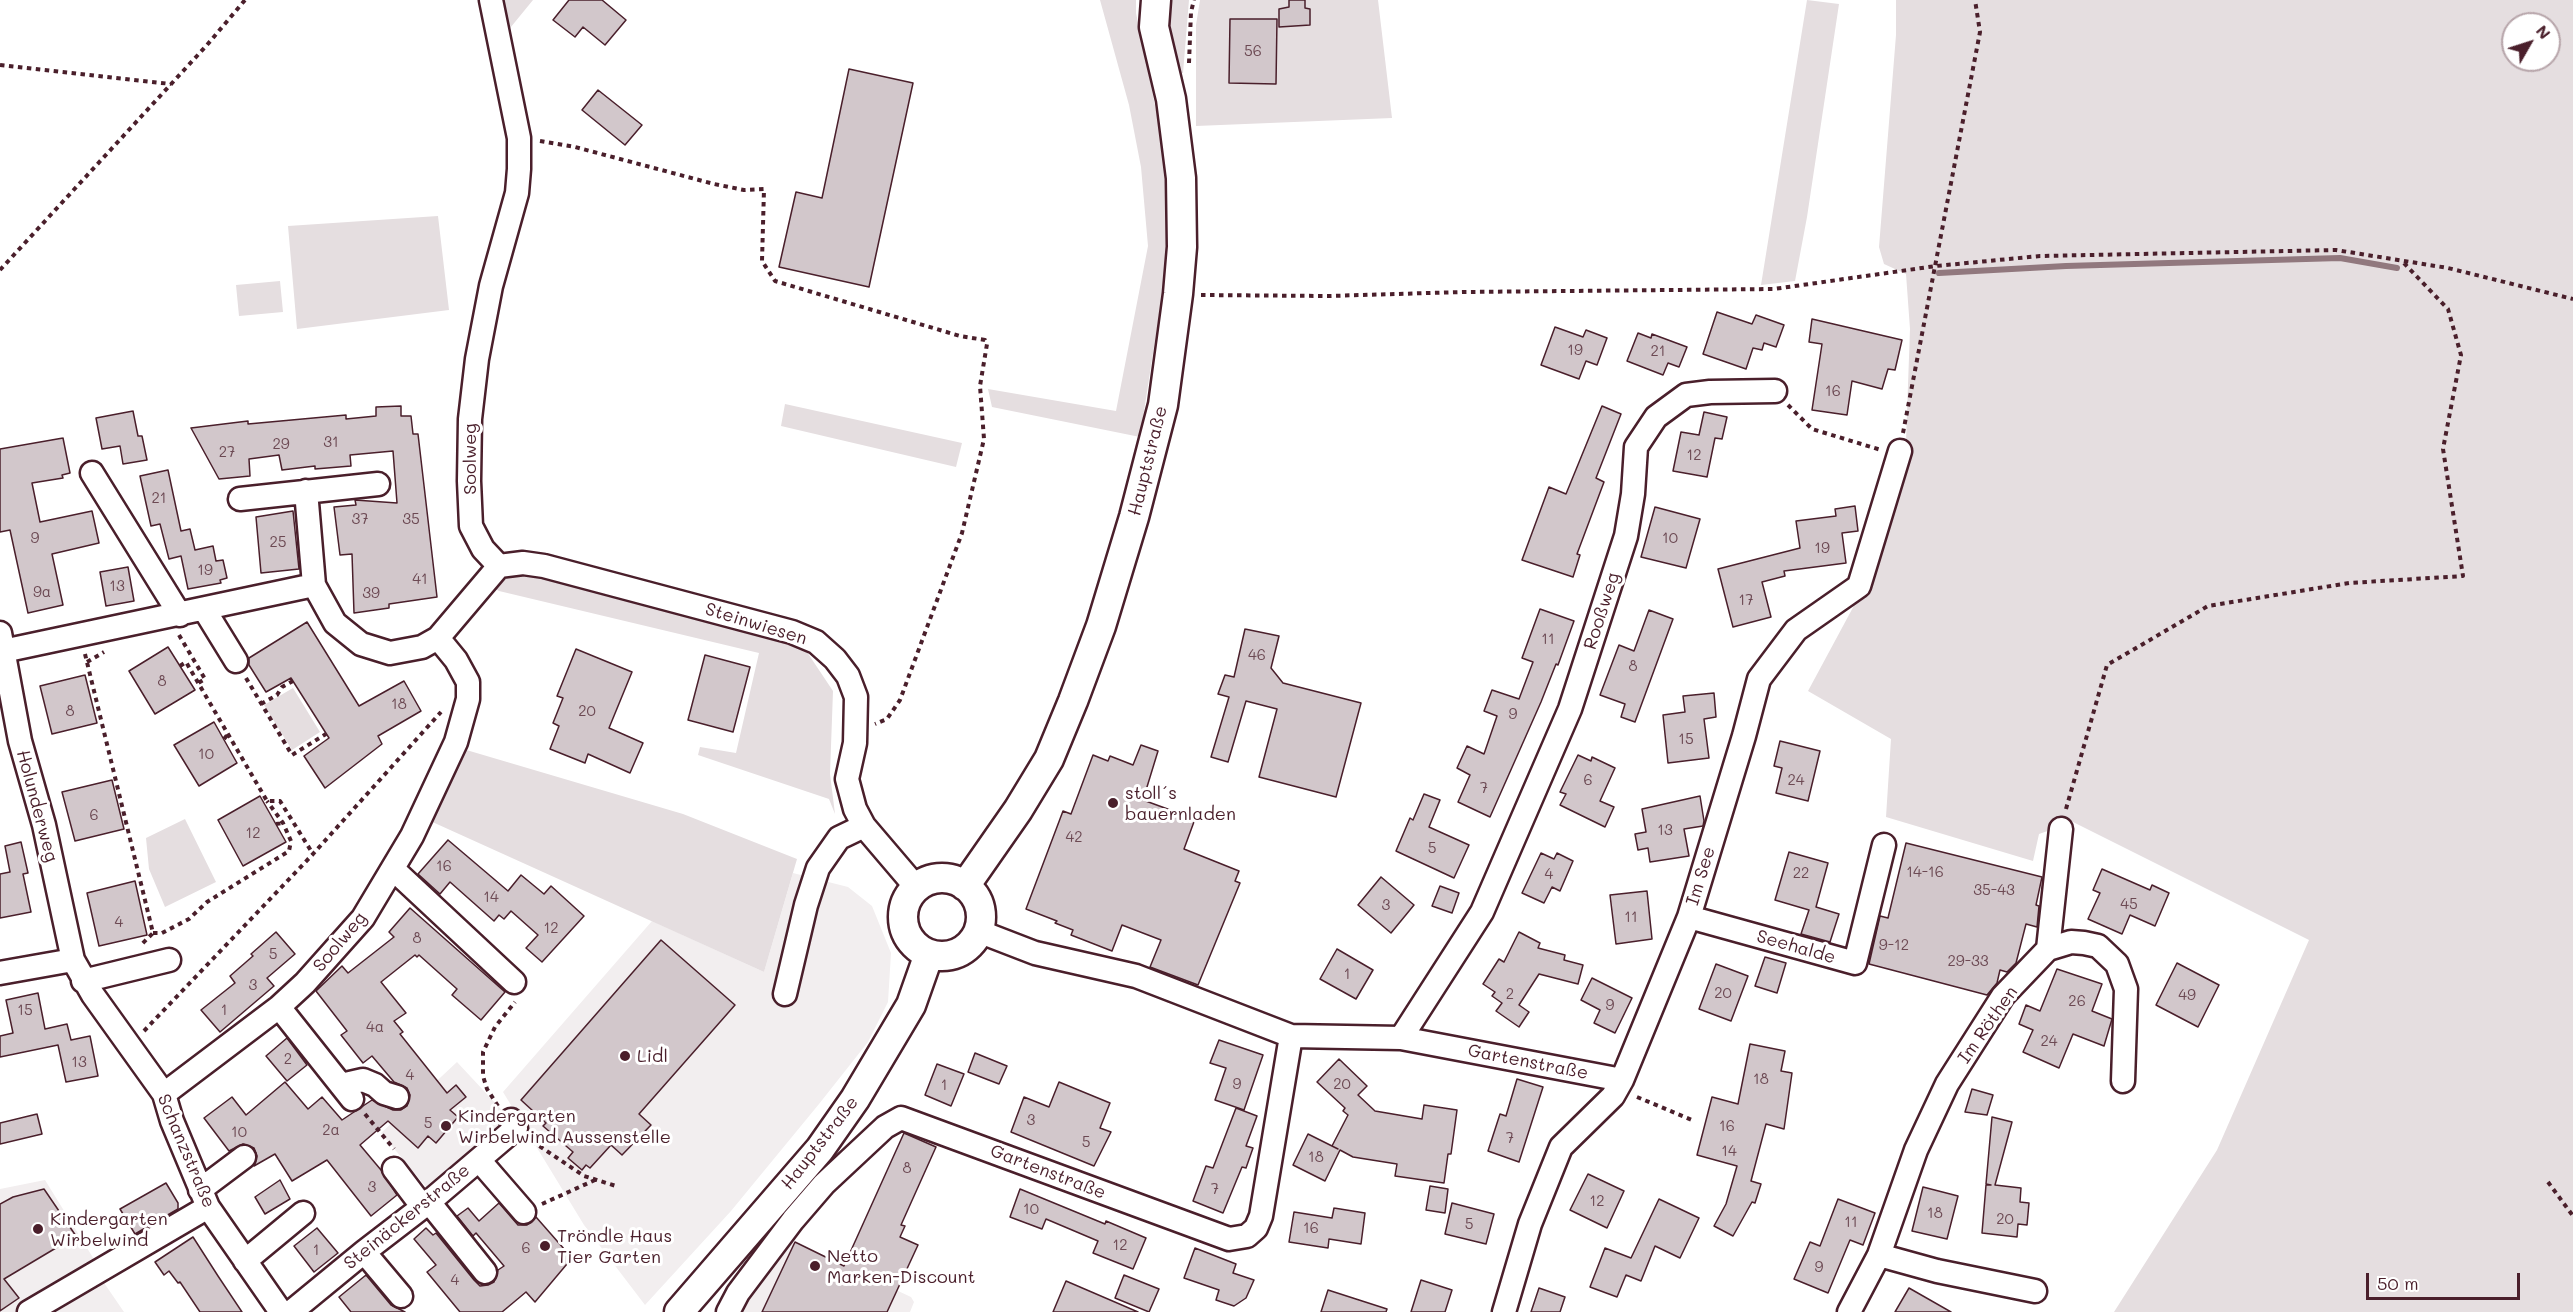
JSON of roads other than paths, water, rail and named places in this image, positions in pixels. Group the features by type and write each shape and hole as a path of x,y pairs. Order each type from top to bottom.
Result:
{"main road":[{"name":"Hauptstraße","path":"965,886 1018,810 1049,759 1073,701 1101,626 1134,518 1163,405 1182,246 1181,178 1171,99 1154,27 1156,0"},
{"path":"935,879 956,881 965,886 974,895 981,919 978,931 965,949 944,956 929,954 912,942 903,920 906,902 916,887 935,879"},
{"name":"Hauptstraße","path":"679,1312 820,1149 855,1099 911,1005 929,954"}],"street":[{"name":"Soolweg","path":"491,0 519,138 517,193 491,286 477,359 468,451 471,526 483,549 499,566"},
{"name":"Rooßweg","path":"1401,1038 1482,912 1570,709 1626,536 1633,494 1636,447 1656,417 1686,395 1710,392 1775,391"},
{"name":"Im See","path":"1504,1312 1530,1224 1561,1147 1612,1096 1619,1084 1689,917 1759,679 1796,630 1859,586 1899,453"},
{"path":"92,473 174,616"},
{"path":"240,499 378,484"},
{"path":"306,491 314,585 335,623 361,644 390,653 422,647 438,638 499,566"},
{"name":"Steinwiesen","path":"499,566 523,563 544,566 800,635 816,642 835,659 848,676 856,698 857,722 847,779 855,809 864,826 916,887"},
{"name":"Holunderweg","path":"73,960 44,825 10,743 2,642 80,635 314,585"},
{"path":"204,609 236,661"},
{"name":"Soolweg","path":"164,1094 279,1007 305,983 363,918 393,869 412,836 456,742 468,699 468,682 456,660 438,638"},
{"path":"785,994 806,905 818,868 839,838 864,826"},
{"path":"2061,829 2048,949 2071,942 2084,943 2097,946 2117,964 2126,989 2123,1081"},
{"name":"Seehalde","path":"1689,917 1855,963 1884,845"},
{"path":"393,869 514,982"},
{"name":"Gartenstraße","path":"978,931 1035,953 1136,976 1291,1036 1401,1038 1619,1084"},
{"name":"Im Röthen","path":"1849,1312 1879,1255 1916,1150 1947,1084 2003,996 2048,949"},
{"path":"0,973 73,960"},
{"name":"Schanzstraße","path":"73,960 83,981 164,1094 172,1121 204,1198 244,1261 281,1312"},
{"path":"83,981 169,960"},
{"path":"279,1007 347,1092 363,1080 375,1085 384,1093 397,1097"},
{"name":"Gartenstraße","path":"728,1312 738,1293 793,1220 824,1184 885,1127 901,1119 1228,1239 1247,1236 1256,1228 1261,1216 1291,1036"},
{"name":"Steinäckerstraße","path":"291,1312 519,1129"},
{"path":"29,1312 204,1198 244,1157"},
{"path":"479,1160 524,1212"},
{"path":"394,1169 485,1272"},
{"path":"244,1261 303,1213"},
{"path":"363,1252 401,1296"},
{"path":"1879,1255 1936,1271 2035,1291"}],"waterway":[{"path":"1939,273 2066,266 2340,258 2397,268"}],"place":[{"name":"stoll´s bauernladen","path":"1113,803"},
{"name":"Lidl","path":"625,1056"},
{"name":"Kindergarten Wirbelwind Aussenstelle","path":"446,1126"},
{"name":"Kindergarten Wirbelwind","path":"38,1229"},
{"name":"Tröndle Haus Tier Garten","path":"545,1246"},
{"name":"Netto Marken-Discount","path":"815,1266"}]}
